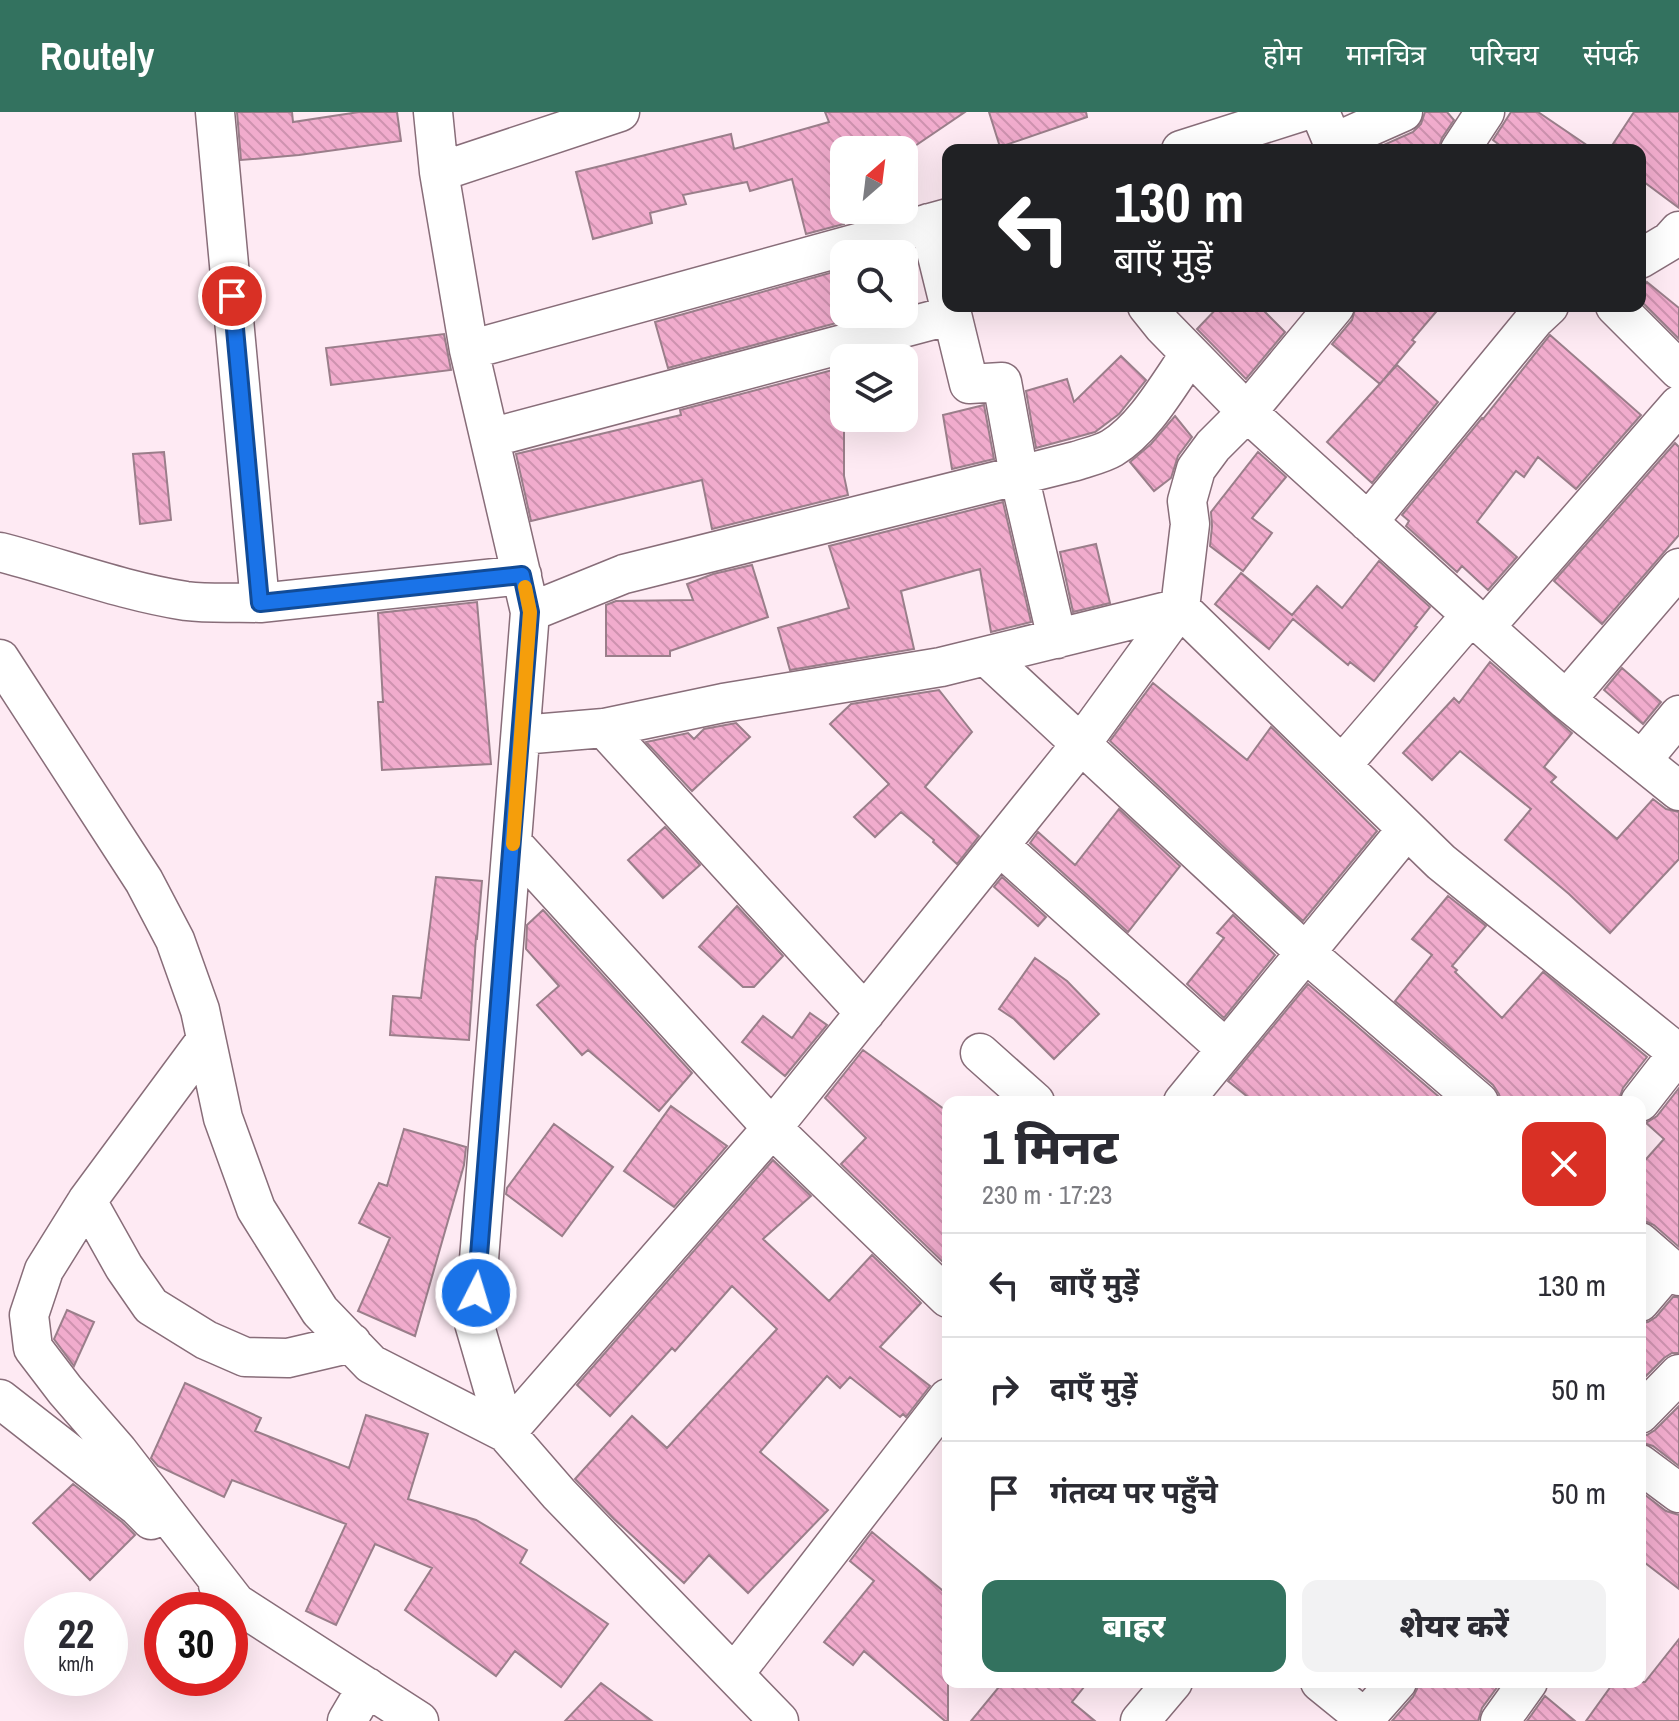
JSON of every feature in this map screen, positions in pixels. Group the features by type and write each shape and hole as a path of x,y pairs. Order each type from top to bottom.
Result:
{"street":[{"path":"215,112 260,603"},
{"path":"433,112 439,172 469,350 530,612 474,1323 506,1433"},
{"path":"439,172 620,112"},
{"path":"1200,144 1301,112"},
{"path":"1320,112 1333,143 1403,112"},
{"path":"1464,144 1485,112"},
{"path":"469,350 939,220 942,244"},
{"path":"1646,255 1670,241 1679,231"},
{"path":"490,438 942,309"},
{"path":"951,312 969,384 1002,382 1019,475 1057,639"},
{"path":"1152,312 1247,412 1368,522 1566,700 1679,791"},
{"path":"506,1433 772,1128 1081,744 1180,608 1190,524 1187,501 1196,469 1330,312"},
{"path":"1368,522 1543,312"},
{"path":"1621,312 1679,370"},
{"path":"530,612 624,574 1076,461 1111,448 1129,435 1190,354"},
{"path":"1342,765 1679,405"},
{"path":"0,552 118,586 187,601 260,603 522,575"},
{"path":"1566,700 1679,568"},
{"path":"521,735 604,728 723,703 941,667 1180,608"},
{"path":"1180,608 1441,862 1679,1053 1645,1096"},
{"path":"986,656 1306,953 1472,1096"},
{"path":"0,659 150,893 175,940 200,1010 223,1118 256,1209 320,1311 371,1364 506,1433 559,1494 779,1721"},
{"path":"1642,760 1679,715"},
{"path":"604,728 865,1013"},
{"path":"1188,1096 1407,829"},
{"path":"513,844 772,1128 942,1292"},
{"path":"1000,846 1226,1049"},
{"path":"206,1040 87,1201 44,1270 29,1315 33,1348 227,1592"},
{"path":"980,1053 1028,1096"},
{"path":"87,1201 124,1267 151,1306 206,1340 245,1357 288,1358 352,1343"},
{"path":"1646,1247 1674,1272 1646,1297"},
{"path":"1646,1408 1679,1374"},
{"path":"0,1399 137,1506 225,1592"},
{"path":"734,1674 942,1406"},
{"path":"1646,1468 1679,1493"},
{"path":"248,1611 419,1721"},
{"path":"347,1721 367,1687"},
{"path":"1140,1721 1168,1688"},
{"path":"1327,1688 1366,1720 1392,1688"},
{"path":"1500,1721 1524,1688"}],"building":[{"path":"237,112 292,112 293,122 359,112 397,112 401,141 241,160"},
{"path":"825,112 965,112 918,144 918,136 830,136 830,224 844,224 806,234 792,179 750,191 747,182 683,195 686,204 650,213 652,223 593,239 576,172 731,134 734,149 829,122"},
{"path":"989,112 1086,112 1087,117 1009,144 999,144"},
{"path":"1425,112 1447,112 1454,120 1440,144 1386,144 1413,132 1421,124"},
{"path":"1511,112 1538,112 1585,144 1498,144 1493,140"},
{"path":"1634,112 1679,112 1679,208 1646,183 1646,144 1613,144"},
{"path":"830,273 830,325 668,368 655,322"},
{"path":"1646,283 1679,308 1679,339 1646,306"},
{"path":"1213,312 1265,312 1285,332 1246,379 1197,329"},
{"path":"1354,312 1436,312 1380,384 1332,344 1352,320"},
{"path":"444,334 451,370 331,385 326,348"},
{"path":"1550,335 1641,415 1576,489 1538,457 1524,477 1516,471 1477,522 1517,557 1488,590 1462,566 1457,572 1406,526 1409,521 1402,515"},
{"path":"1121,356 1146,380 1119,414 1095,432 1036,448 1026,391 1067,379 1074,402"},
{"path":"1397,365 1438,402 1372,483 1327,442"},
{"path":"830,371 830,432 844,432 844,476 848,495 712,529 702,480 531,521 516,454 681,415 680,410"},
{"path":"984,405 994,459 952,469 943,415"},
{"path":"1175,416 1192,437 1178,456 1171,478 1154,491 1130,462 1151,444"},
{"path":"1675,443 1679,447 1679,535 1602,624 1554,581"},
{"path":"164,452 171,520 140,524 133,454"},
{"path":"1258,452 1286,477 1252,518 1272,533 1243,571 1210,546 1211,512"},
{"path":"1003,502 1031,622 991,632 980,569 901,591 914,649 790,670 778,628 849,608 829,546"},
{"path":"1096,544 1110,603 1073,612 1060,552"},
{"path":"1379,561 1430,607 1374,681 1350,662 1348,665 1293,619 1269,649 1215,604 1241,573 1292,615 1317,586 1342,608"},
{"path":"752,565 768,617 670,651 670,656 606,656 606,605 616,601 693,600 687,584"},
{"path":"477,602 491,764 382,770 378,702 383,702 378,613"},
{"path":"1490,662 1572,733 1544,767 1556,777 1551,782 1617,839 1653,799 1666,809 1679,812 1679,859 1610,933 1505,840 1531,809 1460,751 1432,780 1403,753 1454,698 1459,703"},
{"path":"1622,668 1661,702 1643,724 1604,690"},
{"path":"1153,683 1247,760 1271,727 1377,831 1303,921 1110,741"},
{"path":"939,690 972,732 925,787 979,836 957,864 901,812 875,837 854,817 889,784 830,724 851,704"},
{"path":"736,723 750,737 692,791 646,742 688,733 694,739 704,729"},
{"path":"1119,809 1180,866 1128,932 1030,843 1038,832 1075,865"},
{"path":"665,827 700,865 663,898 628,860"},
{"path":"436,877 482,881 469,1040 390,1035 393,996 421,998"},
{"path":"1002,877 1046,917 1038,926 994,887"},
{"path":"1448,896 1486,926 1452,966 1502,1018 1543,972 1647,1057 1620,1096 1499,1096 1493,1085 1395,1001 1432,955 1412,939"},
{"path":"737,906 783,956 754,987 743,987 699,947"},
{"path":"543,910 692,1073 659,1111 588,1050 582,1055 537,1005 559,986 526,949 527,925"},
{"path":"1233,915 1275,955 1224,1018 1187,984 1224,938 1217,933"},
{"path":"1035,958 1067,981 1099,1014 1054,1059 1014,1019 999,1009"},
{"path":"1308,984 1438,1096 1247,1096 1228,1081"},
{"path":"810,1013 827,1025 785,1076 742,1042 763,1016 792,1038"},
{"path":"863,1050 942,1108 942,1261 841,1164 866,1138 825,1098"},
{"path":"1679,1088 1679,1247 1646,1221 1646,1159 1664,1139 1646,1123 1657,1116"},
{"path":"671,1106 727,1146 674,1207 624,1171"},
{"path":"554,1124 613,1167 562,1236 506,1194 507,1188"},
{"path":"404,1129 466,1147 464,1165 415,1336 358,1311 390,1238 359,1223 379,1183 387,1186"},
{"path":"773,1160 811,1196 763,1239 829,1301 872,1255 921,1303 880,1347 930,1386 906,1417 903,1414 900,1417 850,1377 840,1388 827,1376 760,1452 828,1510 748,1593 709,1555 684,1583 575,1479 632,1416 667,1448 777,1329 732,1286 675,1351 672,1348 610,1416 577,1385"},
{"path":"1673,1297 1679,1297 1679,1353 1664,1358 1646,1376 1646,1322 1656,1317"},
{"path":"67,1310 94,1322 74,1366 54,1339"},
{"path":"185,1383 261,1418 255,1431 349,1468 366,1415 428,1434 408,1499 476,1520 527,1550 520,1563 608,1624 561,1687 515,1651 496,1676 405,1610 432,1568 375,1544 336,1625 306,1611 346,1524 232,1480 224,1497 158,1466 151,1458"},
{"path":"1679,1406 1679,1466 1646,1444 1646,1435"},
{"path":"73,1484 135,1535 90,1580 33,1523"},
{"path":"1646,1496 1666,1511 1679,1515 1679,1589 1646,1564"},
{"path":"872,1532 942,1590 942,1688 948,1688 948,1721 864,1651 853,1665 824,1642 874,1581 850,1561"},
{"path":"1679,1639 1679,1721 1586,1721 1610,1688 1646,1688 1646,1681"},
{"path":"601,1683 652,1721 565,1721"},
{"path":"998,1688 1083,1688 1072,1702 1095,1721 971,1721"},
{"path":"1418,1688 1497,1688 1482,1708 1478,1721 1392,1721"},
{"path":"1545,1696 1575,1721 1527,1721"}],"slow traffic":[{"path":"513,844 530,612 525,587"}],"route":[{"path":"232,296 260,603 522,575 530,612 476,1293"}]}
